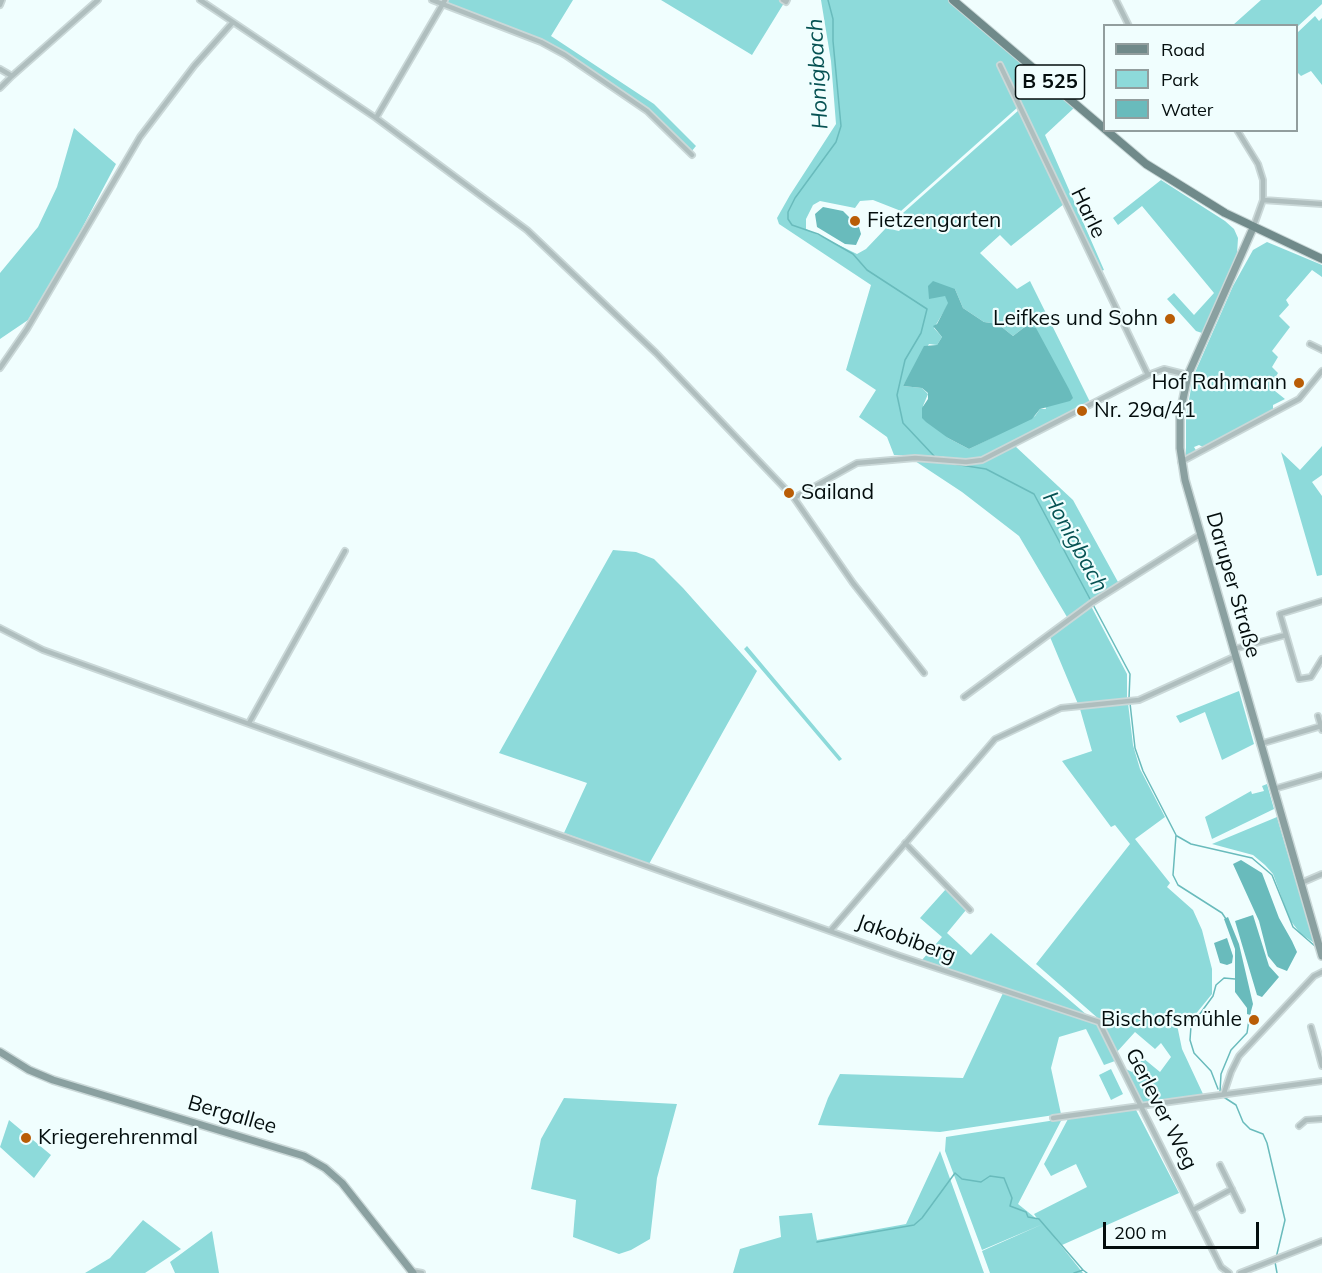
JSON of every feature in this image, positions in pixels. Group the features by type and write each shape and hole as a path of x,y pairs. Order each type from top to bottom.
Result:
{"main road":[{"name":"B 525","path":"953,0 1006,42 1103,127"},
{"name":"B 525","path":"1109,132 1146,164 1193,195 1252,228 1322,259"}],"street":[{"path":"0,5 2,0"},
{"path":"0,88 98,0"},
{"path":"200,0 375,118 544,246 656,352 794,498 853,583 924,673"},
{"path":"432,0 441,6 541,42 565,55 647,111 692,155"},
{"path":"375,118 445,0"},
{"path":"783,0 788,0"},
{"path":"1116,0 1128,24"},
{"path":"0,368 27,329 140,137 194,66 233,22"},
{"name":"Harle","path":"1000,65 1148,375"},
{"path":"0,69 12,76"},
{"path":"1238,132 1258,164 1263,180 1263,200 1252,228"},
{"path":"1263,200 1322,204"},
{"name":"Daruper Straße","path":"1252,228 1188,375 1180,414 1181,462 1321,951"},
{"path":"1310,344 1322,350"},
{"path":"794,498 838,471 856,464 931,458 966,462 982,460 1148,375 1164,369 1188,375"},
{"path":"1181,462 1299,399 1322,371"},
{"path":"964,697 1091,603 1201,534"},
{"path":"249,723 345,551"},
{"path":"1322,601 1280,614 1299,679 1311,677 1322,659"},
{"path":"0,628 43,650 831,930"},
{"name":"Jakobiberg","path":"1099,1022 831,930 995,739 1061,708 1139,700 1235,652 1286,635"},
{"path":"1260,744 1321,728 1318,716"},
{"path":"1274,789 1322,775"},
{"path":"905,843 970,909"},
{"path":"1301,883 1322,874"},
{"path":"1221,1093 1239,1056 1314,976 1322,972"},
{"name":"Gerlever Weg","path":"1099,1022 1221,1267 1229,1273"},
{"path":"1311,1028 1322,1066"},
{"name":"Bergallee","path":"0,1052 29,1070 53,1080 304,1156 325,1168 342,1183 412,1272"},
{"path":"1053,1118 1139,1104 1322,1081"},
{"path":"1299,1126 1306,1120 1322,1119"},
{"name":"Gerlever Weg","path":"1220,1165 1242,1210"},
{"path":"1193,1210 1232,1189"},
{"path":"1240,1273 1322,1240"},
{"path":"412,1272 422,1273"}],"green space":[{"path":"447,0 573,0 551,36 654,104 696,146 691,152 650,110 598,74 541,40 444,6"},
{"path":"661,0 780,0 784,3 752,55"},
{"path":"821,0 948,0 1074,108 1045,135 1104,270 1101,271 1000,62 997,64 1018,107 901,211 873,200 860,201 855,208 820,201 813,205 806,219 806,229 857,254 866,249 886,228 899,231 910,219 903,213 1020,109 1064,204 1011,246 1000,235 980,253 1017,289 1030,281 1090,402 983,458 966,460 938,456 894,455 887,437 859,417 876,390 846,370 871,285 779,224 777,218 836,124 831,61","holes":["955,289 963,308 984,322 998,324 1013,336 1026,326 1046,409 1040,409 1035,416 969,449 948,438 923,406 928,394 922,388 903,386 929,344 937,345 942,337 934,328 949,303 945,295"]},
{"path":"1261,0 1322,0 1322,4 1298,26 1298,24 1234,24"},
{"path":"1315,16 1319,21 1322,18 1322,85 1311,71 1301,76 1298,73 1298,32"},
{"path":"74,128 116,164 71,249 28,320 0,339 0,273 38,227 57,187"},
{"path":"1161,180 1225,221 1234,229 1238,238 1237,254 1202,333 1196,331 1167,299 1174,293 1194,315 1214,293 1142,206 1118,225 1113,218"},
{"path":"1267,242 1322,265 1322,277 1312,270 1286,300 1289,305 1279,316 1290,327 1272,351 1278,357 1272,367 1278,373 1270,387 1285,399 1273,405 1273,411 1205,448 1199,445 1194,447 1197,452 1186,458 1186,417 1193,377 1233,286 1253,250"},
{"path":"1015,446 1073,500 1118,582 1067,617 1019,536 962,492 915,461 968,464 982,462"},
{"path":"1322,446 1322,475 1312,482 1322,496 1322,575 1317,576 1281,452 1300,470"},
{"path":"613,550 636,552 654,559 757,671 649,864 564,833 587,783 499,753"},
{"path":"1091,606 1127,674 1127,698 1078,704 1050,637"},
{"path":"747,646 842,759 839,761 744,649"},
{"path":"1239,691 1254,744 1222,760 1205,712 1180,723 1176,716"},
{"path":"1128,703 1133,745 1140,769 1165,817 1135,839 1170,883 1167,887 1193,910 1202,930 1212,969 1212,994 1190,1021 1176,1020 1182,1049 1203,1094 1140,1103 1124,1068 1132,1072 1143,1058 1160,1072 1171,1057 1161,1043 1155,1049 1135,1032 1116,1053 1100,1020 1036,964 1130,844 1115,825 1111,827 1062,761 1092,751 1080,709"},
{"path":"1267,784 1274,809 1212,839 1205,817 1251,791 1252,794 1264,791 1262,786"},
{"path":"1277,817 1314,943 1300,933 1290,920 1273,874 1265,865 1253,855 1212,844"},
{"path":"946,889 966,910 947,933 971,955 991,933 1087,1015 922,960 942,937 920,918"},
{"path":"1003,993 1097,1024 1115,1061 1104,1065 1086,1029 1059,1037 1051,1068 1061,1114 940,1132 818,1125 840,1074 963,1078"},
{"path":"1111,1069 1123,1094 1111,1100 1099,1075"},
{"path":"564,1098 677,1104 657,1178 650,1239 631,1250 619,1254 573,1237 576,1200 531,1189 541,1139"},
{"path":"1135,1108 1179,1193 1062,1245 1054,1237 1083,1273 990,1273 982,1251 1043,1224 982,1250 945,1151 946,1137 1062,1119 1018,1204 1038,1220 1034,1214 1087,1187 1076,1164 1051,1176 1044,1164 1068,1119"},
{"path":"9,1120 51,1155 34,1178 0,1147"},
{"path":"940,1151 984,1273 733,1273 740,1249 781,1237 779,1216 812,1213 817,1240 906,1224"},
{"path":"143,1220 181,1249 145,1273 85,1273 110,1258"},
{"path":"212,1231 219,1273 175,1273 170,1262"}],"water":[{"path":"823,207 843,211 859,227 861,234 856,245 845,244 817,227 815,214"},
{"path":"933,281 955,289 963,308 984,322 998,324 1013,336 1026,326 1036,328 1073,398 1070,401 1040,409 1032,419 969,449 948,438 926,422 922,418 922,408 928,399 928,393 922,388 903,386 924,346 937,345 942,337 933,326 937,324 948,303 945,296 929,299 928,286"},
{"path":"1241,860 1262,873 1279,918 1297,952 1287,971 1277,967 1268,956 1259,921 1233,864"},
{"path":"1253,915 1269,966 1279,977 1262,997 1257,995 1235,921"},
{"path":"1228,917 1239,944 1253,1004 1250,1015 1247,1014 1247,1008 1235,992 1235,949 1224,919"},
{"path":"1227,938 1233,956 1232,963 1227,965 1220,963 1214,943"}],"waterway":[{"name":"Honigbach","path":"828,0 833,19 841,126 836,142 795,198 788,212 788,219 792,225 818,234 853,254 867,270 927,309 921,333 905,360 897,395 903,423 935,457"},
{"name":"Honigbach","path":"941,462 986,469 1034,494 1130,674 1129,698"},
{"name":"Honigbach","path":"1130,703 1135,748 1143,771 1176,835 1173,875 1178,885 1222,913 1226,919"},
{"path":"1177,836 1191,844 1252,858 1272,875 1293,927 1316,947"},
{"name":"Honigbach","path":"1218,1089 1211,1071 1194,1053 1190,1040 1191,1026 1213,996 1216,985 1224,978 1235,979"},
{"name":"Honigbach","path":"1220,1092 1221,1074 1231,1050 1247,1033 1250,1013"},
{"name":"Honigbach","path":"1222,1096 1236,1105 1243,1122 1250,1129 1263,1134 1267,1143 1285,1220 1276,1258"},
{"path":"817,1242 914,1225 922,1218 955,1173 962,1179 981,1182 990,1176 1004,1178 1012,1198 1010,1206 1026,1212 1028,1217 1039,1219 1083,1270"},
{"name":"Honigbach","path":"1275,1262 1277,1273"},
{"path":"1074,1273 1083,1270 1087,1273"}],"place":[{"name":"Fietzengarten","path":"855,221"},
{"name":"Leifkes und Sohn","path":"1170,319"},
{"name":"Hof Rahmann","path":"1299,383"},
{"name":"Nr. 29a/41","path":"1082,411"},
{"name":"Sailand","path":"789,493"},
{"name":"Bischofsmühle","path":"1254,1020"},
{"name":"Kriegerehrenmal","path":"26,1138"}]}
